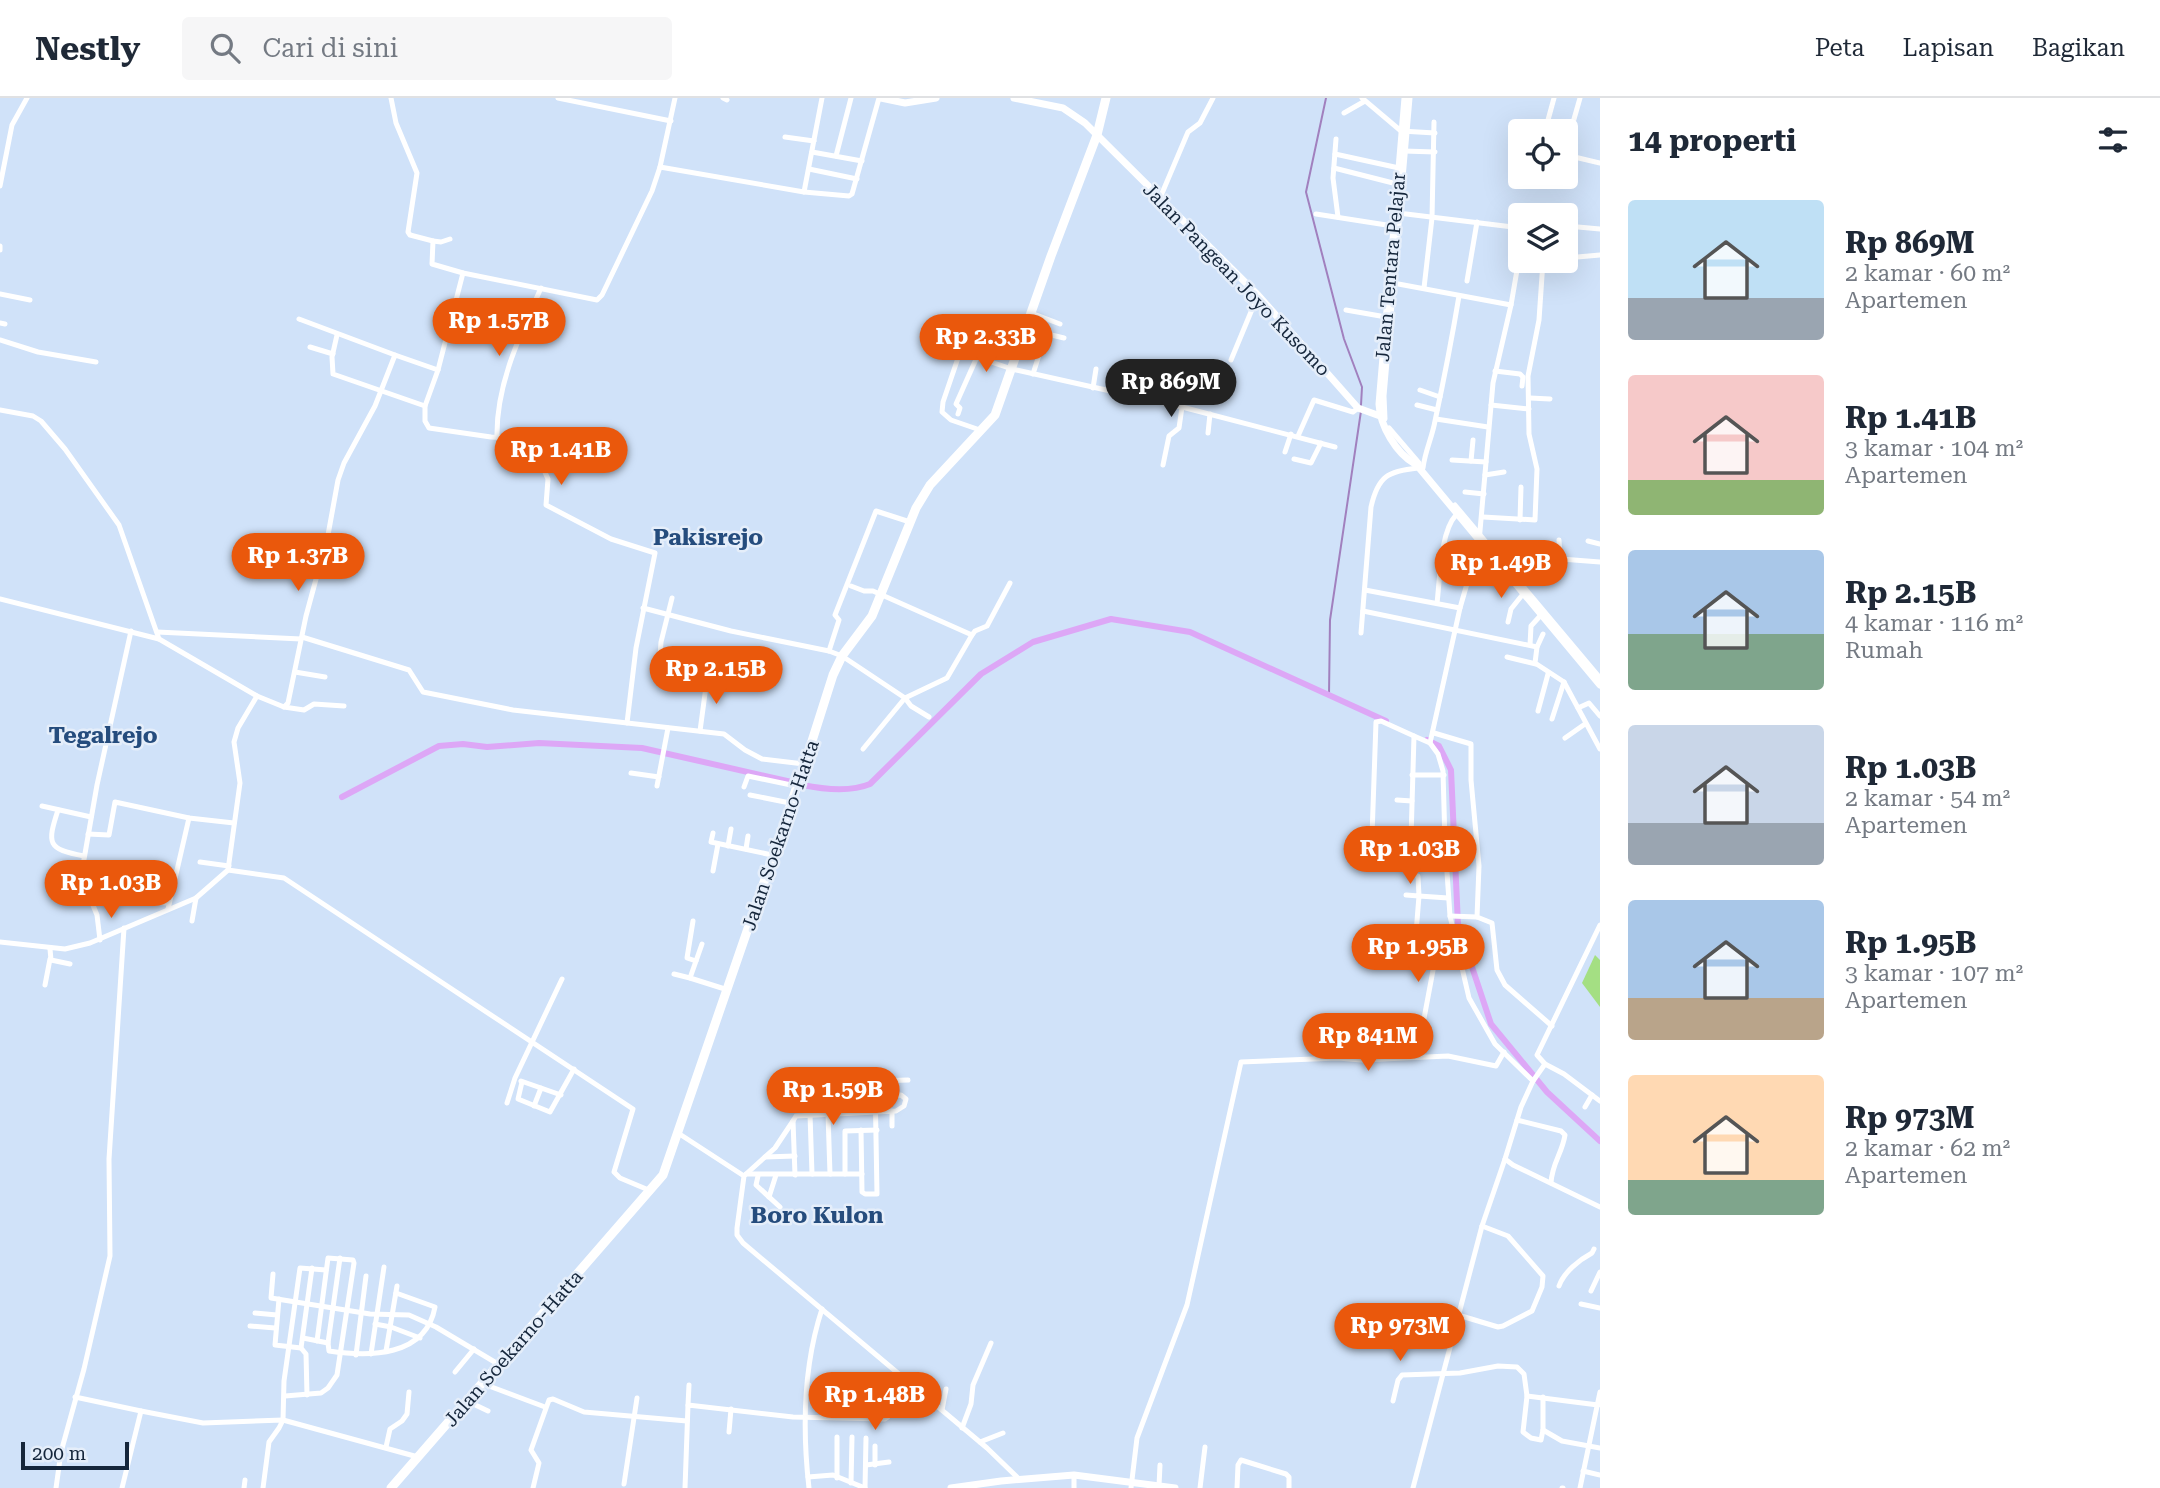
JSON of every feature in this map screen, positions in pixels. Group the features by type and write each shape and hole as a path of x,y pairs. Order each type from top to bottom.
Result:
{"highway":[{"name":"Jalan Soekarno-Hatta","path":"391,1488 663,1175 805,764 833,675 842,656 869,622 910,522 930,485 995,415 1097,135 1107,98"}],"main road":[{"path":"880,98 905,103 936,98"},
{"name":"Jalan Pangean Joyo Kusomo","path":"1015,98 1068,110 1097,135 1258,295 1358,408 1380,416"},
{"name":"Jalan Tentara Pelajar","path":"1407,98 1397,184 1397,213 1393,226 1380,416 1388,434 1419,467 1456,515 1480,539 1523,594 1600,683"},
{"path":"951,1488 1074,1475 1132,1485 1175,1488"}],"street":[{"path":"0,186 12,125 27,98"},
{"path":"391,98 396,123 417,173 408,232 410,235 433,241 450,239"},
{"path":"558,98 671,121"},
{"path":"602,106 603,98"},
{"path":"433,241 432,264 463,273 600,299 652,191 675,98"},
{"path":"804,191 822,98"},
{"path":"836,156 851,98"},
{"path":"660,167 849,197 880,98"},
{"path":"1160,198 1188,132 1200,122 1213,98"},
{"path":"1548,119 1554,98"},
{"path":"1574,119 1580,98"},
{"path":"1344,113 1364,100 1404,132 1435,133"},
{"path":"1424,288 1433,218 1434,122"},
{"path":"1404,132 1391,282 1384,413 1390,431 1568,644"},
{"path":"785,137 814,141"},
{"path":"1336,139 1334,168 1338,218"},
{"path":"1404,151 1435,152"},
{"path":"812,152 862,161"},
{"path":"1335,154 1399,167"},
{"path":"1578,158 1600,163"},
{"path":"1334,168 1397,184"},
{"path":"809,169 857,178"},
{"path":"1397,213 1508,227"},
{"path":"1316,214 1393,226"},
{"path":"1467,281 1477,222"},
{"path":"1578,227 1600,229"},
{"path":"1578,257 1600,254"},
{"path":"463,273 438,370 425,406 425,421 429,428 531,440 548,480 546,505 611,539 655,553 634,657 627,723"},
{"path":"1516,273 1490,405 1480,539 1460,608 1432,739 1444,775 1448,898 1455,916 1469,998 1494,1044 1533,1081"},
{"path":"1483,517 1535,520 1537,469 1529,434 1528,376 1539,320 1544,273"},
{"path":"1391,282 1511,305"},
{"path":"497,437 500,398 541,288"},
{"path":"0,294 30,300"},
{"path":"1231,360 1258,295"},
{"path":"1419,467 1431,440 1436,419 1459,296"},
{"path":"1346,310 1386,317"},
{"path":"1031,313 1060,324"},
{"path":"452,315 526,325"},
{"path":"299,318 337,335 438,370"},
{"path":"1026,329 1064,338"},
{"path":"337,335 332,354 332,374 425,406"},
{"path":"0,340 51,355 96,362"},
{"path":"310,347 332,354"},
{"path":"982,431 951,420 943,414 942,409 958,358 964,354 1012,369 1182,407 1335,447"},
{"path":"284,706 290,698 338,480 381,391 395,355"},
{"path":"1033,374 1038,355"},
{"path":"958,414 960,408 957,404 977,356"},
{"path":"1093,388 1096,369"},
{"path":"1495,371 1520,374 1523,377 1522,386"},
{"path":"1420,390 1440,397"},
{"path":"1530,398 1550,399"},
{"path":"1298,436 1314,400 1353,412 1358,408"},
{"path":"1417,405 1437,410"},
{"path":"1490,405 1529,409"},
{"path":"1163,465 1169,436 1179,428 1182,407"},
{"path":"0,410 33,416 41,421 115,518 158,635 257,696 304,710 314,704 344,706"},
{"path":"1209,433 1210,414"},
{"path":"1436,419 1488,427"},
{"path":"1285,452 1291,434"},
{"path":"1471,461 1473,440"},
{"path":"1294,459 1311,463 1321,443"},
{"path":"1452,460 1486,462"},
{"path":"1361,634 1374,492 1382,479 1394,472 1419,467"},
{"path":"1485,475 1504,472"},
{"path":"1520,520 1521,487"},
{"path":"1465,492 1484,494"},
{"path":"829,651 839,620 835,615 876,511 910,522"},
{"path":"1437,603 1446,533 1456,515"},
{"path":"1559,540 1562,572"},
{"path":"1588,541 1600,544"},
{"path":"1561,559 1600,562"},
{"path":"863,749 905,698 947,678 975,631 987,626 1010,583"},
{"path":"851,586 880,594 972,635"},
{"path":"1365,590 1460,608"},
{"path":"1508,622 1511,609 1523,594"},
{"path":"659,670 661,642 673,598"},
{"path":"0,599 158,635 302,638 409,670 423,692 513,710 724,734 762,759 805,764"},
{"path":"643,608 730,631 829,651 842,656 929,717"},
{"path":"1363,611 1534,646"},
{"path":"1536,664 1531,626 1541,615"},
{"path":"100,940 97,915 83,880 84,856 131,631"},
{"path":"1534,646 1543,634"},
{"path":"1507,657 1536,664 1564,682 1600,749"},
{"path":"295,672 325,677"},
{"path":"1538,711 1548,674"},
{"path":"700,731 707,679"},
{"path":"1552,719 1564,682"},
{"path":"0,942 68,949 100,940 154,917 169,906 196,898 229,868 240,773 234,742 238,728 257,696"},
{"path":"1577,708 1588,702 1600,716"},
{"path":"1445,844 1424,838 1372,836 1376,722 1381,721 1414,736 1471,744 1472,798 1479,866 1477,916"},
{"path":"1565,738 1585,724"},
{"path":"657,786 668,727"},
{"path":"1414,736 1410,874 1418,876 1419,896 1414,958 1431,961 1434,965 1417,1056"},
{"path":"631,773 659,777"},
{"path":"1412,775 1444,775"},
{"path":"744,787 748,776 796,786"},
{"path":"750,795 790,803"},
{"path":"1397,800 1412,801"},
{"path":"88,834 110,835 115,802 188,818 234,823"},
{"path":"42,806 91,817"},
{"path":"58,810 50,835 51,842 64,852 84,856"},
{"path":"169,906 188,818"},
{"path":"728,846 731,830"},
{"path":"713,833 711,842 772,855"},
{"path":"746,849 748,836"},
{"path":"713,871 718,844"},
{"path":"201,862 286,879 634,1109 614,1172 620,1178 650,1191"},
{"path":"1406,895 1448,898"},
{"path":"192,921 196,898"},
{"path":"137,902 169,906"},
{"path":"1455,916 1477,916 1492,923 1497,970 1505,985 1552,1026"},
{"path":"687,958 693,921"},
{"path":"1600,925 1537,1055 1545,1065 1564,1074 1600,1101"},
{"path":"56,1488 61,1452 110,1258 109,1159 124,928"},
{"path":"690,978 702,944"},
{"path":"45,985 50,948"},
{"path":"677,956 696,961"},
{"path":"50,959 70,964"},
{"path":"674,974 727,990"},
{"path":"506,1103 562,979"},
{"path":"1132,1485 1135,1446 1186,1310 1241,1062 1448,1056 1496,1066 1504,1052"},
{"path":"1413,1488 1482,1226 1517,1120 1533,1081 1545,1065"},
{"path":"522,1082 518,1099 550,1112 574,1069"},
{"path":"515,1078 561,1095"},
{"path":"861,1130 863,1193 877,1194 876,1080 908,1080"},
{"path":"534,1106 541,1088"},
{"path":"1585,1107 1592,1095"},
{"path":"846,1113 848,1097 905,1097 902,1108 892,1111 828,1114 798,1114 781,1142 745,1175 737,1228 740,1240 980,1441 1019,1479"},
{"path":"892,1111 892,1126"},
{"path":"810,1114 812,1174"},
{"path":"828,1114 830,1174"},
{"path":"1517,1120 1561,1131 1565,1135 1553,1166 1551,1183"},
{"path":"793,1121 796,1175"},
{"path":"845,1174 845,1132 877,1130"},
{"path":"678,1133 745,1175 862,1174"},
{"path":"781,1142 794,1142"},
{"path":"765,1157 795,1156"},
{"path":"1505,1159 1600,1207"},
{"path":"769,1197 776,1175"},
{"path":"758,1176 756,1185 779,1207"},
{"path":"1458,1315 1499,1327 1532,1311 1542,1287 1543,1276 1508,1236 1482,1226"},
{"path":"1559,1286 1562,1278 1579,1260 1593,1251 1600,1257"},
{"path":"285,1396 324,1392 333,1382 338,1371 354,1261 328,1257 317,1341"},
{"path":"340,1258 328,1351 356,1355 371,1354 404,1348 420,1338 435,1308 397,1289 386,1351"},
{"path":"371,1354 384,1267"},
{"path":"263,1488 269,1441 283,1420 288,1347 300,1268 326,1270"},
{"path":"307,1395 306,1354 302,1348 312,1268"},
{"path":"1591,1291 1600,1272"},
{"path":"273,1274 270,1297 377,1314 407,1315 428,1323 498,1364"},
{"path":"356,1355 366,1276"},
{"path":"279,1299 275,1345 302,1348"},
{"path":"1581,1304 1600,1308"},
{"path":"809,1488 805,1418 807,1365 822,1309"},
{"path":"255,1313 277,1315"},
{"path":"375,1324 420,1338"},
{"path":"250,1326 275,1328"},
{"path":"303,1338 328,1343"},
{"path":"962,1428 971,1404 973,1385 991,1343"},
{"path":"455,1372 474,1349"},
{"path":"1393,1401 1401,1376 1476,1371 1498,1366 1517,1367 1524,1374 1527,1396 1522,1432 1541,1440 1544,1430 1543,1397"},
{"path":"688,1405 805,1418 887,1418 891,1395 902,1376"},
{"path":"860,1382 872,1385 874,1391 891,1395"},
{"path":"481,1383 545,1407"},
{"path":"685,1488 689,1385"},
{"path":"942,1410 946,1389"},
{"path":"386,1447 390,1429 407,1414 409,1392"},
{"path":"1580,1488 1600,1392"},
{"path":"1527,1396 1598,1408"},
{"path":"75,1397 203,1423 283,1420 418,1457"},
{"path":"624,1484 637,1398"},
{"path":"533,1488 538,1463 531,1450 549,1400 553,1399 584,1412 687,1421"},
{"path":"467,1401 488,1411"},
{"path":"872,1419 874,1407 888,1408"},
{"path":"729,1432 731,1409"},
{"path":"122,1488 141,1411"},
{"path":"1544,1430 1562,1441 1600,1448"},
{"path":"980,1441 1003,1433"},
{"path":"837,1437 837,1478"},
{"path":"851,1483 852,1437"},
{"path":"808,1477 832,1475 865,1488 866,1438"},
{"path":"875,1446 875,1465"},
{"path":"1200,1488 1205,1447"},
{"path":"1237,1488 1238,1465 1241,1460 1286,1474 1289,1477 1289,1488"},
{"path":"866,1465 889,1462"},
{"path":"1159,1486 1160,1465"},
{"path":"1583,1471 1600,1475"},
{"path":"1074,1475 1074,1488"},
{"path":"244,1488 245,1480"}],"green space":[{"path":"1595,955 1600,960 1600,1007 1582,983"}],"waterway":[{"path":"1326,98 1306,192 1344,339 1362,387 1361,405"},
{"path":"1329,695 1330,620 1361,411"},
{"path":"802,785 845,789 870,784 981,674 1033,642 1111,619 1190,632 1386,721"},
{"path":"1427,740 1439,746 1451,770 1458,925 1491,1024 1547,1092 1600,1141"},
{"path":"342,797 439,746 463,744 487,747 539,743 642,748 796,783"}],"district":[{"name":"Pakisrejo","path":"708,537"},
{"name":"Tegalrejo","path":"103,735"},
{"name":"Boro Kulon","path":"817,1215"}]}
